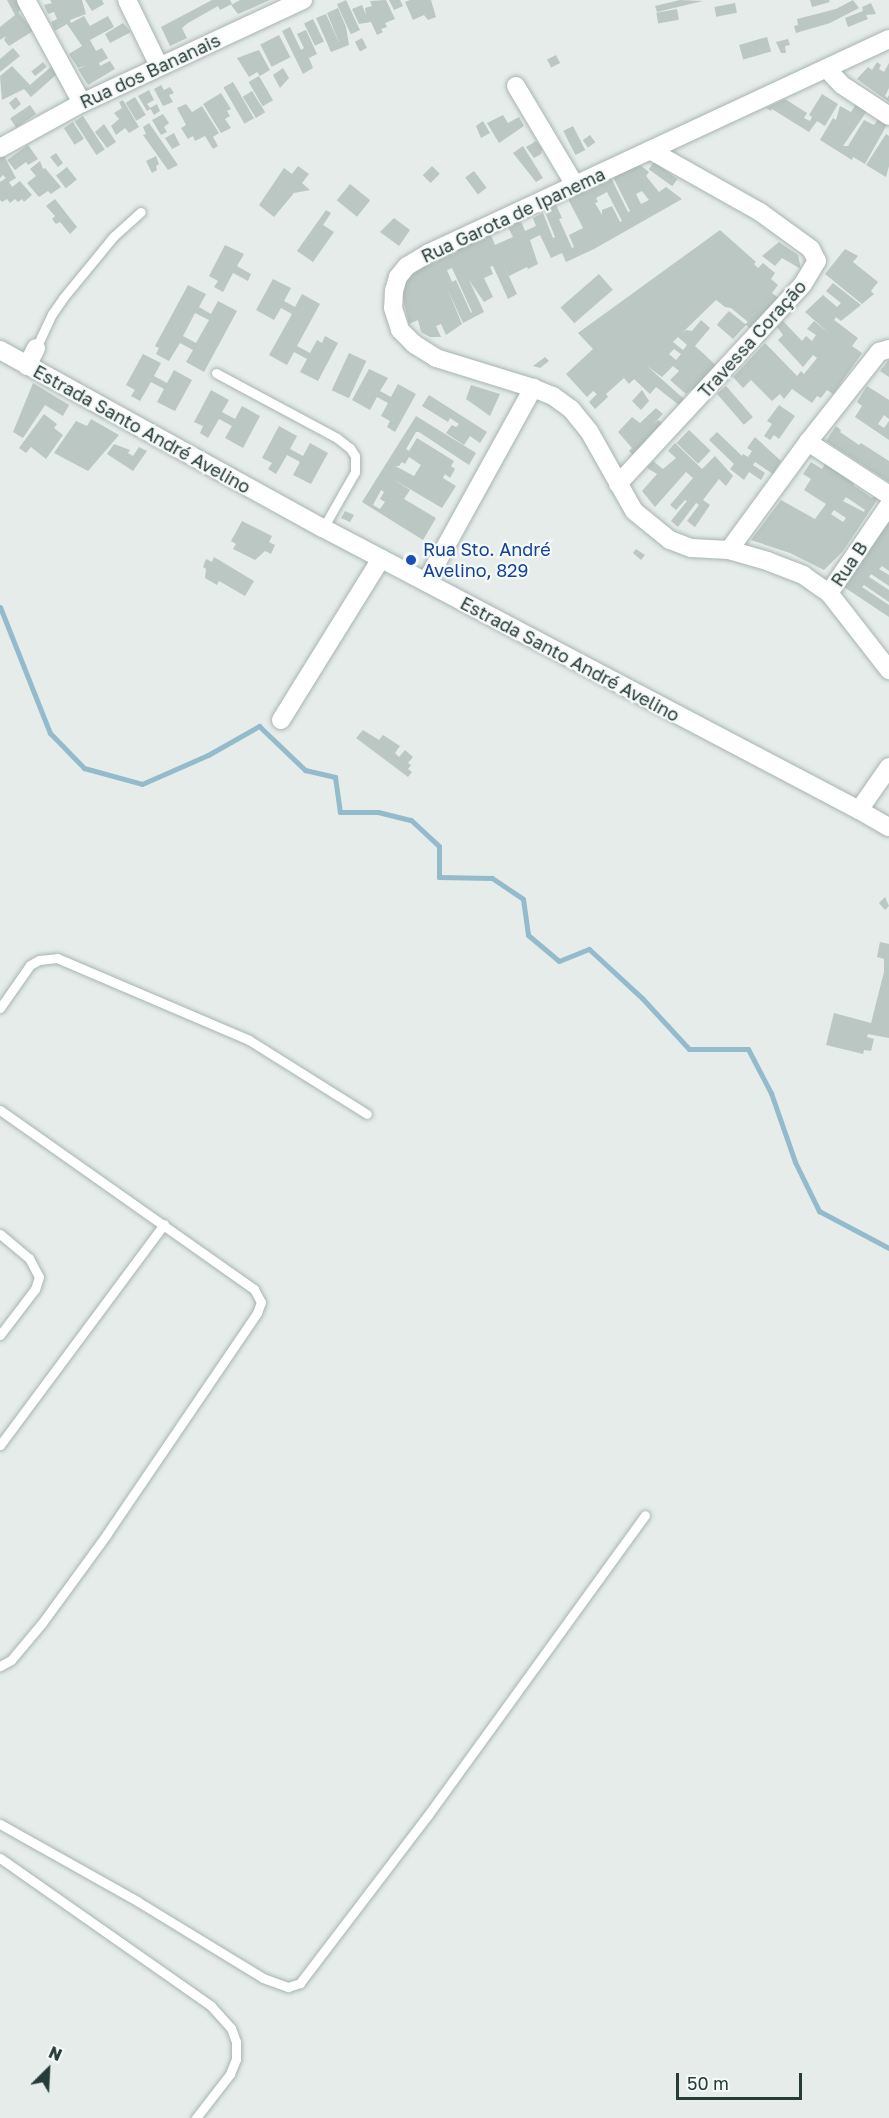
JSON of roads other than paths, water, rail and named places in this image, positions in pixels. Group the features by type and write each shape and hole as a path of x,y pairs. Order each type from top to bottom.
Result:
{"street":[{"path":"26,0 82,103"},
{"path":"128,0 159,66"},
{"name":"Rua dos Bananais","path":"0,148 82,103 296,2"},
{"name":"Rua Garota de Ipanema","path":"889,39 429,252 407,266 398,277 393,291 393,308 400,330 414,344 436,357 553,396 571,409 589,431 634,511 670,540 691,548 729,550 803,575 829,593 889,670"},
{"path":"827,69 842,85 889,116"},
{"path":"516,86 575,185"},
{"name":"Travessa Coração","path":"618,484 803,284 817,261 812,249 760,212 650,150"},
{"path":"27,366 36,348"},
{"path":"729,550 808,442 879,352 889,349"},
{"name":"Estrada Santo André Avelino","path":"0,350 323,528 889,827"},
{"path":"426,582 533,388"},
{"path":"808,442 889,495"},
{"name":"Rua B","path":"829,593 889,505"},
{"path":"281,720 381,559"},
{"path":"859,810 889,767"}],"lane":[{"path":"36,348 52,314 63,298 114,236 141,212"},
{"path":"216,373 338,438 350,448 355,456 355,472 323,528"},
{"path":"0,1008 30,965 39,960 57,958 249,1040 367,1114"},
{"path":"0,1110 164,1224 254,1289 260,1296 260,1307 107,1534 49,1615 11,1660 0,1666"},
{"path":"0,1445 164,1224"},
{"path":"0,1234 29,1258 39,1277 35,1289 0,1335"},
{"path":"0,1824 137,1901 263,1978 288,1987 300,1983 428,1815 645,1515"},
{"path":"0,1858 211,2006 231,2028 236,2042 236,2059 231,2074 196,2118"}],"waterway":[{"path":"0,607 50,733 84,768 142,784 208,755 259,726 305,770 335,777 340,812 378,812 411,820 439,846 439,877 492,878 523,899 528,935 559,961 589,949 642,998 689,1049 748,1049 771,1093 795,1162 819,1211 889,1248"}],"place":[{"name":"Rua Sto. André Avelino, 829","path":"411,560"}]}
